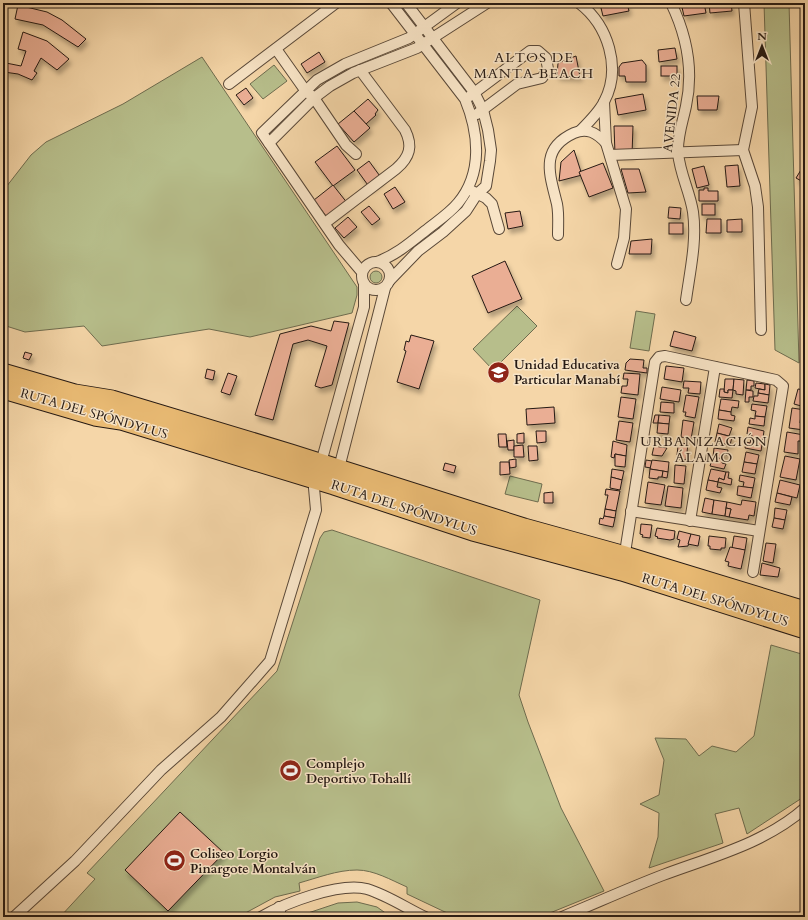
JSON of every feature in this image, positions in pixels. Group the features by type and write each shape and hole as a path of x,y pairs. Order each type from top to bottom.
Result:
{"highway":[{"name":"RUTA DEL SPÓNDYLUS","path":"3,373 75,394 112,400 327,474 473,531 623,564 805,611"},
{"name":"RUTA DEL SPÓNDYLUS","path":"3,389 94,416 121,420 327,474"},
{"name":"RUTA DEL SPÓNDYLUS","path":"623,564 805,629"}],"street":[{"path":"229,84 336,3"},
{"path":"364,285 367,288 376,291 387,284 418,251 443,232 466,211 477,194 486,186 490,161 491,150 483,110 474,92 406,3"},
{"path":"362,272 339,246 325,223 262,134 305,90 317,80 333,70 410,38 424,26 457,3"},
{"path":"269,143 314,98 341,79 423,45 487,3"},
{"path":"579,3 599,24 606,35 610,49 612,75 604,102 606,143 626,209 624,238 617,264"},
{"name":"AVENIDA 22","path":"671,3 679,20 687,45 689,58 689,90 680,134 678,153 690,198 695,225 686,300"},
{"path":"744,3 752,107 743,150 755,186 758,207 760,330"},
{"path":"327,474 332,423 364,307 364,285 362,281 362,272 368,264 377,262 399,251 455,206 467,188 476,160 477,139 473,117 465,100 394,4"},
{"path":"276,49 305,90 314,98 346,145 356,154"},
{"path":"465,100 530,51 538,51 546,58 548,69 542,78 517,84 473,117"},
{"path":"325,223 396,169 405,161 409,154 409,137 361,70 358,59"},
{"path":"558,235 558,211 550,182 549,161 553,151 560,142 581,130 604,102"},
{"path":"581,130 590,131 599,135 606,143"},
{"path":"610,154 743,150"},
{"path":"467,188 486,198 492,204 498,229"},
{"path":"435,223 443,232"},
{"path":"14,917 75,861 161,770 221,717 270,661 316,510 314,488 327,474 348,427 390,275 386,266 377,262"},
{"path":"623,564 655,362 659,357 665,356 776,380 783,386 753,572"},
{"path":"690,521 715,367"},
{"path":"342,384 358,389"},
{"path":"332,423 348,427"},
{"path":"631,510 759,532"},
{"path":"562,917 637,885 758,839 783,825 805,808"},
{"path":"261,917 280,912 327,892 348,888 365,889 380,894 425,917"}],"green space":[{"path":"764,3 789,3 799,363 775,350"},
{"path":"202,57 357,287 357,295 352,313 250,337 209,329 102,346 84,326 25,332 3,325 3,191 31,155 46,142 123,104"},
{"path":"274,65 287,81 263,99 250,84"},
{"path":"374,271 378,271 382,277 378,283 374,283 370,279 370,275"},
{"path":"517,306 537,326 493,370 473,349"},
{"path":"636,311 655,314 649,351 630,348"},
{"path":"510,476 542,484 538,502 505,494"},
{"path":"332,530 540,600 519,695 561,808 604,891 540,917 459,917 407,894 407,887 382,876 363,870 350,870 299,883 300,891 275,897 238,917 60,917 95,879 87,873 277,671 320,538 324,532"},
{"path":"771,645 805,655 805,796 747,834 739,808 715,814 723,843 649,868 658,837 659,813 640,804 659,795 664,760 655,738 686,739 699,756 712,746 736,752 754,736"},
{"path":"357,902 377,907 391,917 296,917 338,903"}],"building":[{"path":"627,3 629,11 603,16 600,4"},
{"path":"681,3 704,3 706,13 684,16"},
{"path":"709,3 731,3 732,11 710,13"},
{"path":"18,5 47,12 62,20 86,39 78,47 43,25 15,19"},
{"path":"23,32 47,41 69,59 57,70 41,58 34,71 37,73 32,80 18,74 4,72 6,63 21,66 26,51 18,49"},
{"path":"675,48 677,59 659,62 658,50"},
{"path":"319,52 325,62 307,73 301,64"},
{"path":"576,56 580,77 557,76 558,63"},
{"path":"642,60 646,65 646,82 626,82 625,76 619,76 619,67 622,63"},
{"path":"661,66 677,66 677,76 661,76"},
{"path":"246,88 253,98 244,105 236,95"},
{"path":"643,94 646,110 618,115 615,99"},
{"path":"697,96 719,96 717,110 698,110"},
{"path":"368,99 378,110 375,114 376,115 366,124 354,111"},
{"path":"354,111 370,128 354,142 338,124"},
{"path":"614,126 633,126 632,155 615,154"},
{"path":"337,146 355,170 333,186 315,162"},
{"path":"574,150 582,175 559,181 561,162"},
{"path":"369,161 382,179 370,188 357,170"},
{"path":"603,163 613,188 589,197 579,172"},
{"path":"738,165 740,186 727,187 725,166"},
{"path":"805,165 805,183 796,178"},
{"path":"704,166 709,185 697,188 692,169"},
{"path":"621,169 639,169 646,192 628,193"},
{"path":"333,185 348,204 329,220 314,200"},
{"path":"395,187 405,202 393,209 384,194"},
{"path":"704,188 708,188 708,191 718,191 718,201 699,201 699,190 704,190"},
{"path":"805,198 805,212 801,210"},
{"path":"702,204 715,204 715,215 702,215"},
{"path":"369,206 380,219 372,225 361,212"},
{"path":"669,207 681,208 680,219 668,218"},
{"path":"520,211 523,226 508,229 505,213"},
{"path":"348,217 357,227 344,238 335,228"},
{"path":"707,219 721,219 721,233 706,233"},
{"path":"742,219 742,232 727,232 727,220"},
{"path":"669,223 683,223 683,234 669,234"},
{"path":"652,239 651,254 629,254 631,241"},
{"path":"505,261 522,299 488,313 472,276"},
{"path":"334,321 349,323 332,385 321,388 315,386 327,346 308,340 293,344 273,420 255,415 280,334 311,326 331,331"},
{"path":"674,331 696,337 692,351 670,346"},
{"path":"411,335 434,341 419,389 397,382 406,351 404,350 406,341 409,342"},
{"path":"25,352 32,354 29,360 23,358"},
{"path":"630,359 644,360 643,368 647,368 647,373 625,370 626,363"},
{"path":"666,366 684,368 682,382 664,379"},
{"path":"207,369 215,371 213,380 205,378"},
{"path":"228,373 237,376 230,395 221,392"},
{"path":"624,373 640,374 638,395 621,393 622,386 627,386 628,379 623,379"},
{"path":"725,379 734,379 733,390 728,390 728,393 724,392"},
{"path":"734,379 744,380 743,395 736,394 736,391 733,390"},
{"path":"747,380 754,381 754,386 751,386 751,390 746,390"},
{"path":"684,381 701,382 700,394 688,393 689,388 683,388"},
{"path":"756,383 765,384 765,390 755,388"},
{"path":"765,384 770,385 769,395 758,393 759,389 765,390"},
{"path":"662,387 681,390 679,402 660,399"},
{"path":"720,389 724,389 724,392 728,393 728,390 733,390 732,398 719,397"},
{"path":"798,389 805,390 805,407 794,404"},
{"path":"746,390 753,391 753,397 749,397 749,402 745,402"},
{"path":"758,393 769,395 768,403 753,401 754,396 758,396"},
{"path":"686,395 699,397 695,418 685,416 686,412 683,412"},
{"path":"621,397 636,399 633,419 618,417"},
{"path":"721,399 739,401 738,408 732,407 731,412 719,410"},
{"path":"661,402 674,403 674,413 660,412"},
{"path":"752,404 767,406 765,417 755,416 756,411 751,410"},
{"path":"554,407 555,423 527,425 526,409"},
{"path":"792,408 805,410 805,416 801,415 800,423 805,423 804,430 789,428"},
{"path":"719,410 731,412 731,415 735,416 734,421 718,419"},
{"path":"655,415 659,415 658,423 653,423"},
{"path":"659,415 670,416 669,424 658,423"},
{"path":"755,416 765,417 764,426 749,424 750,418 755,419"},
{"path":"683,420 694,422 691,439 681,437"},
{"path":"619,421 633,423 630,442 616,440"},
{"path":"658,423 669,424 668,434 657,433"},
{"path":"719,424 732,428 729,436 717,433"},
{"path":"748,427 764,431 761,451 745,448 746,442 750,443 752,435 747,434"},
{"path":"536,431 546,431 546,442 537,443"},
{"path":"787,432 804,435 803,441 798,441 798,454 784,452"},
{"path":"524,433 524,443 517,443 517,434"},
{"path":"717,433 732,437 730,445 715,442"},
{"path":"498,434 506,434 507,447 499,447"},
{"path":"514,440 514,450 508,450 507,441"},
{"path":"613,441 627,445 626,456 615,454 614,458 611,457"},
{"path":"681,443 688,444 686,460 679,459 679,455 677,455 678,446 680,446"},
{"path":"523,445 524,457 514,457 514,446"},
{"path":"528,446 537,446 538,460 529,461"},
{"path":"654,446 667,448 662,456 652,455"},
{"path":"714,448 728,450 727,455 724,454 723,459 713,457"},
{"path":"746,452 759,455 757,464 744,462"},
{"path":"615,454 626,456 625,467 615,466"},
{"path":"785,456 800,459 796,480 780,477"},
{"path":"713,457 723,459 722,463 726,464 724,469 710,466"},
{"path":"516,459 516,467 510,468 509,460"},
{"path":"646,460 652,461 651,468 645,467"},
{"path":"652,460 669,462 668,472 650,469"},
{"path":"500,462 509,462 510,474 500,475"},
{"path":"744,462 757,464 755,474 742,472"},
{"path":"445,463 456,466 454,473 443,470"},
{"path":"675,465 686,466 684,484 674,483"},
{"path":"612,469 624,471 622,480 611,477"},
{"path":"650,469 663,471 662,477 658,477 658,479 649,478"},
{"path":"711,469 726,472 724,480 719,478 718,482 708,480"},
{"path":"663,471 668,472 667,478 662,477"},
{"path":"726,472 729,472 728,478 732,479 731,485 718,482 719,478 724,480"},
{"path":"740,475 755,478 753,488 743,487 744,482 739,481"},
{"path":"611,477 622,480 620,490 610,488"},
{"path":"708,480 718,482 717,487 722,488 720,493 706,490"},
{"path":"780,480 800,485 797,498 777,493"},
{"path":"648,482 665,485 661,505 645,503"},
{"path":"668,486 683,488 681,508 665,506"},
{"path":"738,486 753,488 751,498 737,495"},
{"path":"606,489 620,491 616,511 605,509 608,495 605,495"},
{"path":"553,492 553,503 544,503 544,493"},
{"path":"777,493 792,497 790,505 775,502"},
{"path":"705,498 714,500 712,514 702,512"},
{"path":"714,500 727,502 725,516 712,514"},
{"path":"742,500 756,502 754,516 749,515 748,520 729,517 731,509 726,508 727,502 741,505"},
{"path":"726,508 731,509 729,517 725,516"},
{"path":"775,508 787,510 785,520 774,518"},
{"path":"605,509 616,511 615,518 604,516"},
{"path":"604,516 615,518 613,527 599,524 600,518 603,519"},
{"path":"774,518 785,520 783,529 772,527"},
{"path":"641,524 652,525 650,538 642,537 643,535 640,534"},
{"path":"657,528 675,531 674,539 670,540 657,538 658,537 655,536"},
{"path":"679,531 691,534 688,546 678,547 680,540 677,539"},
{"path":"691,534 700,536 698,546 688,544"},
{"path":"709,536 726,538 725,548 721,548 721,550 710,549 710,546 708,546"},
{"path":"734,536 747,538 745,550 732,548"},
{"path":"766,543 776,544 773,563 763,561"},
{"path":"730,547 745,550 741,569 728,566 729,562 725,561"},
{"path":"762,563 780,568 778,577 760,575"},
{"name":"Coliseo Lorgio Pinargote Montalván","path":"180,812 224,853 168,911 125,870"}],"place":[{"name":"Unidad Educativa Particular Manabí","path":"499,372"},
{"name":"Complejo Deportivo Tohallí","path":"291,771"},
{"name":"Coliseo Lorgio Pinargote Montalván","path":"174,861"}],"district":[{"name":"ALTOS DE MANTA BEACH","path":"534,66"},
{"name":"URBANIZACIÓN ÁLAMO","path":"704,450"}]}
